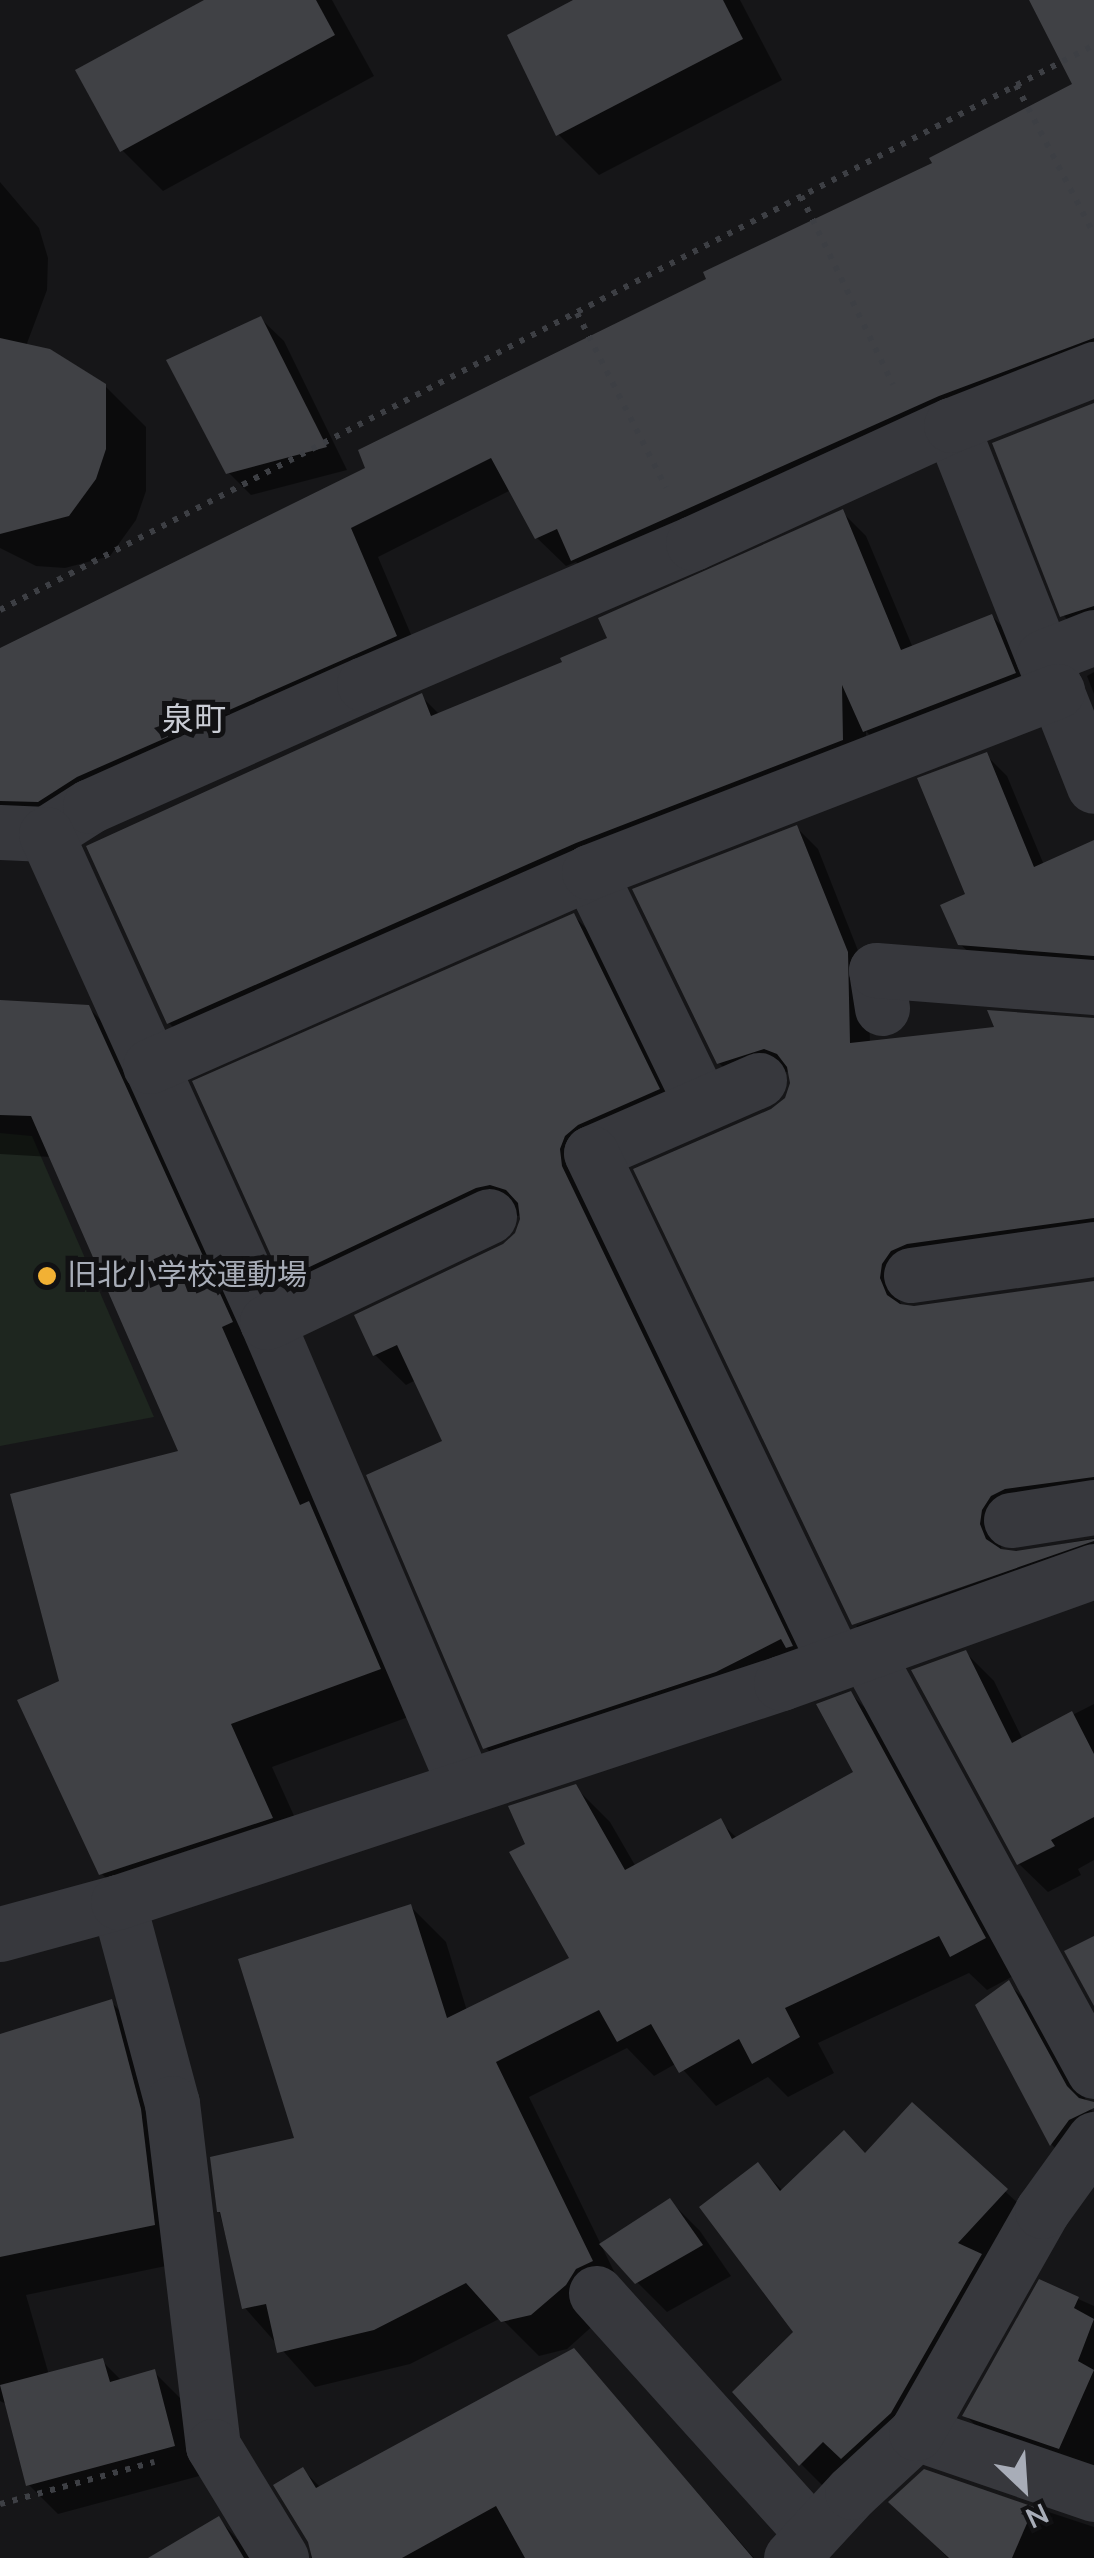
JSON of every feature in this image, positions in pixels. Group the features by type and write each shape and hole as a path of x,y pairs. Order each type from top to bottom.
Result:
{"street":[{"path":"464,1786 268,1322 150,1066 23,833 694,543 936,432 1094,369"},
{"path":"936,432 1050,674 1094,786"},
{"path":"150,1066 1050,674 1094,636"},
{"path":"589,872 700,1103"},
{"path":"877,973 1094,987"},
{"path":"759,1080 592,1153 851,1657 1094,2071"},
{"path":"268,1322 490,1216"},
{"path":"911,1275 1094,1249"},
{"path":"1010,1520 1094,1507"},
{"path":"0,1934 118,1902 851,1657 1094,1571"},
{"path":"118,1902 172,2102 213,2446 280,2558"},
{"path":"596,2293 802,2546 916,2434 1042,2211 1094,2139"},
{"path":"916,2434 1094,2494"}],"path":[{"path":"0,610 1094,45"},
{"path":"1016,85 1094,234"},
{"path":"801,196 936,432"},
{"path":"578,313 694,543"},
{"path":"0,2504 213,2446"}],"shaded area":[{"name":"旧北小学校運動場","path":"0,1133 32,1136 154,1417 0,1446"}],"building":[{"path":"204,0 316,0 335,35 120,152 75,70"},
{"path":"573,0 723,0 743,39 556,136 507,35"},
{"path":"1029,0 1094,0 1094,338 939,396 571,561 557,529 535,539 491,458 351,528 397,636 77,777 38,802 0,801 0,648 365,468 358,450 706,279 703,272 932,163 929,158 1072,84"},
{"path":"261,316 327,447 226,474 166,360"},
{"path":"0,338 50,349 106,384 106,449 96,479 69,516 0,534"},
{"path":"1094,403 1094,606 1060,617 992,443"},
{"path":"843,509 901,650 992,614 1016,673 863,732 842,685 843,740 576,843 167,1024 86,846 422,693 431,716 562,662 560,658 607,638 598,618"},
{"path":"987,752 1034,867 1094,840 1094,956 958,945 940,905 965,894 917,778"},
{"path":"797,825 848,952 850,1043 994,1027 987,1010 1094,1018 1094,1218 907,1244 891,1251 882,1264 880,1278 887,1295 900,1304 914,1306 1094,1281 1094,1477 1005,1489 991,1496 982,1510 980,1524 986,1539 1001,1549 1016,1551 1094,1541 852,1625 633,1169 771,1109 785,1098 790,1083 787,1067 777,1054 764,1049 717,1064 632,889"},
{"path":"574,913 660,1089 578,1125 565,1136 560,1149 562,1166 793,1646 786,1648 781,1639 716,1672 483,1749 366,1475 442,1441 397,1345 373,1356 354,1315 503,1244 515,1233 520,1219 518,1203 506,1190 490,1185 476,1188 282,1280 192,1081"},
{"path":"0,1000 89,1005 233,1322 222,1327 300,1505 309,1501 381,1669 231,1724 273,1818 99,1875 17,1700 59,1681 10,1494 178,1451 31,1116 0,1115"},
{"path":"966,1650 1012,1743 1072,1711 1094,1754 1094,1817 1051,1840 1055,1846 1017,1865 911,1670"},
{"path":"851,1691 986,1938 950,1957 939,1936 785,2008 800,2037 752,2064 739,2039 679,2073 651,2024 617,2042 599,2010 496,2062 593,2261 576,2269 566,2285 531,2315 501,2322 466,2283 374,2330 277,2353 266,2304 242,2309 217,2212 210,2157 294,2138 238,1959 411,1904 447,2018 569,1958 509,1852 525,1844 508,1806 576,1784 625,1870 721,1818 732,1839 853,1772 816,1704"},
{"path":"1094,1936 1094,2006 1064,1951"},
{"path":"1009,1980 1067,2086 1079,2098 1094,2102 1094,2108 1069,2120 1050,2146 975,2005"},
{"path":"112,1999 141,2109 155,2225 0,2257 0,2034"},
{"path":"912,2102 1008,2189 958,2243 982,2254 891,2413 841,2459 823,2442 799,2466 732,2392 793,2332 699,2207 758,2162 780,2191 844,2130 865,2153"},
{"path":"670,2198 703,2245 635,2284 599,2244"},
{"path":"1039,2279 1079,2297 1074,2308 1094,2319 1078,2361 1094,2370 1059,2449 962,2416"},
{"path":"574,2348 753,2558 525,2558 496,2506 402,2558 312,2558 308,2542 273,2485 303,2467 316,2488"},
{"path":"103,2358 110,2382 155,2369 175,2446 26,2486 0,2385"},
{"path":"924,2469 1034,2507 1012,2558 949,2558 888,2502"},
{"path":"219,2516 244,2558 148,2558"}],"place":[{"name":"旧北小学校運動場","path":"47,1276"}],"district":[{"name":"泉町","path":"194,720"}]}
